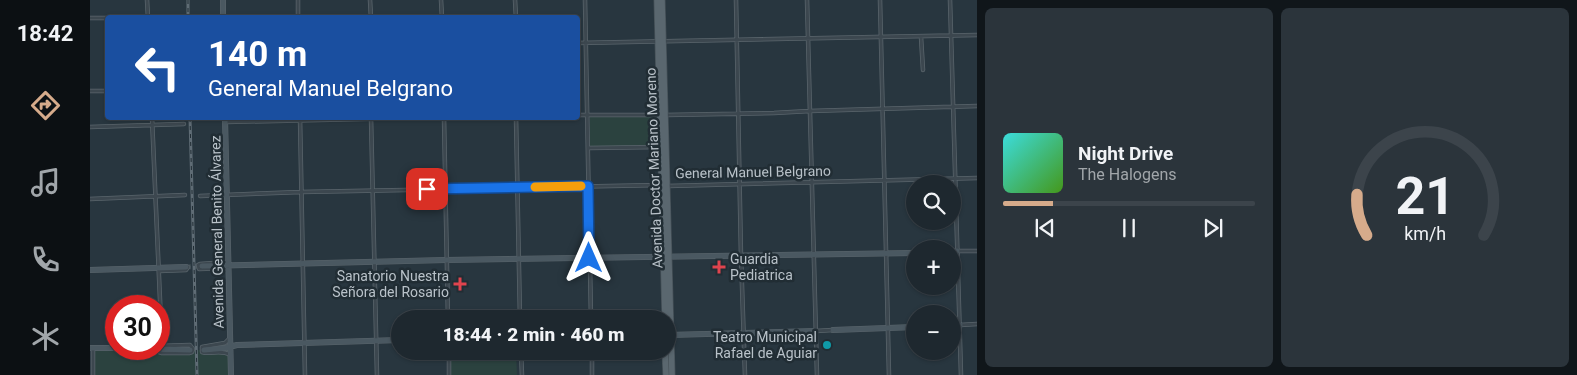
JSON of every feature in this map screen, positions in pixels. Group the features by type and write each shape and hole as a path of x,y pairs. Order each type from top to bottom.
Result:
{"main road":[{"name":"Avenida Doctor Mariano Moreno","path":"657,0 663,115 668,310"},
{"name":"Avenida Doctor Mariano Moreno","path":"660,41 662,0"},
{"name":"Avenida Doctor Mariano Moreno","path":"663,115 661,147 664,185"},
{"name":"Avenida Doctor Mariano Moreno","path":"665,310 666,257"},
{"path":"666,360 666,375"},
{"name":"Avenida Doctor Mariano Moreno","path":"671,360 672,375"}],"street":[{"path":"147,0 148,15"},
{"path":"223,0 223,15"},
{"path":"298,0 298,15"},
{"path":"370,0 371,15"},
{"path":"441,0 442,15"},
{"path":"515,0 516,15"},
{"path":"585,0 591,310"},
{"path":"736,0 745,375"},
{"path":"807,0 817,375"},
{"path":"880,0 889,375"},
{"path":"950,0 956,175"},
{"path":"90,18 105,18"},
{"path":"580,43 977,36"},
{"path":"921,37 923,70"},
{"path":"90,91 105,91"},
{"path":"580,115 738,114 977,106"},
{"path":"152,120 159,295"},
{"name":"Avenida General Benito Álvarez","path":"226,120 231,375"},
{"path":"300,120 305,375"},
{"path":"371,120 377,375"},
{"path":"444,120 448,310"},
{"path":"516,120 520,310"},
{"path":"90,127 184,124"},
{"path":"588,148 661,147"},
{"name":"General Manuel Belgrano","path":"961,180 977,178"},
{"name":"General Manuel Belgrano","path":"200,196 445,188 906,181"},
{"path":"90,199 185,195"},
{"path":"961,252 977,251"},
{"path":"202,266 906,252"},
{"path":"200,264 229,265 199,269 198,268 200,264"},
{"path":"186,265 188,268 186,270 158,268 186,265"},
{"path":"90,270 186,267"},
{"path":"961,325 977,324"},
{"path":"676,335 906,327"},
{"path":"230,336 225,343 206,345 201,349 205,353 222,352 230,356"},
{"path":"204,350 231,346 391,340"},
{"path":"170,346 190,345 193,349 189,353 170,353"},
{"path":"170,347 190,350"},
{"path":"93,375 91,348 105,348"},
{"path":"448,360 449,375"},
{"path":"521,360 522,375"},
{"path":"592,360 592,375"},
{"path":"961,360 961,375"}],"green space":[{"path":"590,117 658,117 658,146 590,146"},
{"path":"231,346 231,375 93,375 93,348 105,348 105,360 170,360 170,349 204,350"},
{"path":"451,360 516,360 517,375 451,375"}],"tunnel":[{"path":"186,267 202,266"}],"railway":[{"path":"188,0 188,15"},
{"path":"190,120 197,375"}],"slow traffic":[{"path":"535,187 581,186"}],"place":[{"name":"Guardia Pediatrica","path":"719,267"},
{"name":"Sanatorio Nuestra Señora del Rosario","path":"460,284"},
{"name":"Teatro Municipal Rafael de Aguiar","path":"827,345"}],"route":[{"path":"427,189 588,186 589,258"}]}
